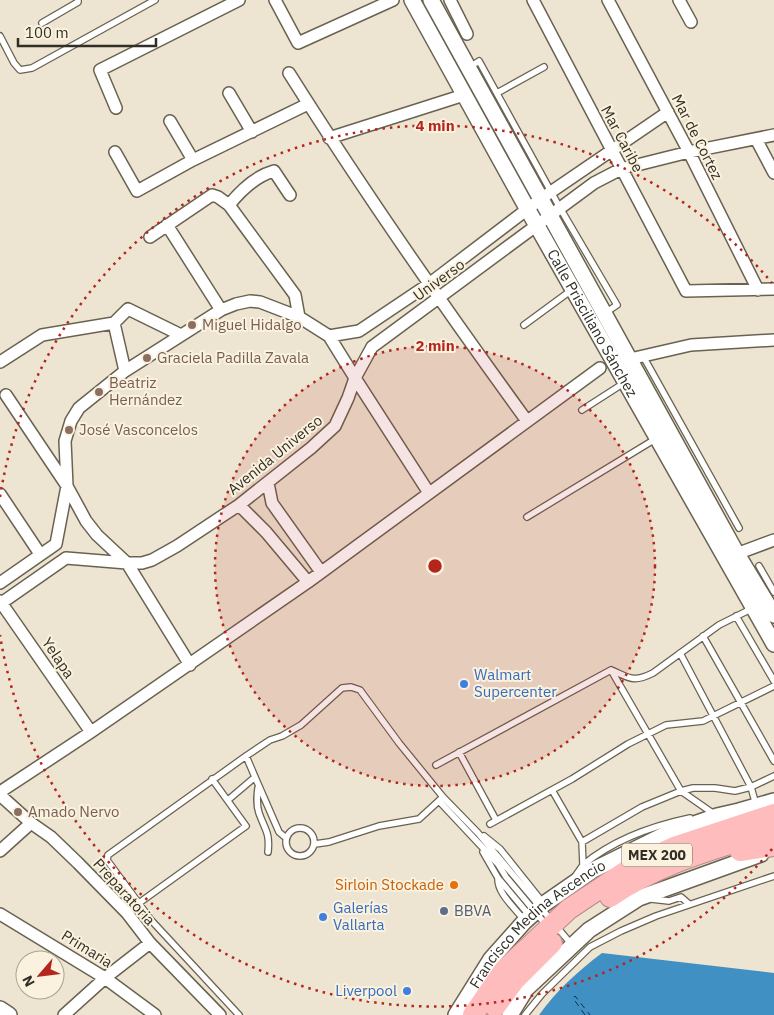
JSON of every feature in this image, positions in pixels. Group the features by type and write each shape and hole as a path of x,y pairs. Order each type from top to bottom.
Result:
{"highway":[{"path":"679,854 756,811"},
{"name":"Francisco Medina Ascencio","path":"490,1015 514,981 577,919 616,893 657,870 679,854 756,811"},
{"name":"Francisco Medina Ascencio","path":"679,854 774,830"},
{"path":"679,854 774,848"},
{"name":"Francisco Medina Ascencio","path":"473,1015 504,970 560,937"}],"main road":[{"name":"Calle Prisciliano Sánchez","path":"412,0 657,438 731,556 767,604 774,644"},
{"name":"Calle Prisciliano Sánchez","path":"431,0 469,68 495,98 555,211 605,313 637,357 731,556"},
{"name":"Francisco Medina Ascencio","path":"456,1015 491,959 535,912 593,870 644,843 668,833 711,818 756,811 774,801"},
{"name":"Francisco Medina Ascencio","path":"510,1015 560,937 589,930 639,898 774,848"},
{"path":"0,1009 10,1015"}],"street":[{"path":"116,108 100,70 239,0"},
{"path":"274,0 298,43 393,0"},
{"path":"450,0 467,34"},
{"name":"Mar Caribe","path":"533,0 620,169 686,291 758,290"},
{"name":"Mar de Cortez","path":"608,0 689,152 758,290"},
{"path":"679,0 691,22"},
{"path":"289,73 329,138 429,284 527,421"},
{"path":"229,93 252,132"},
{"path":"329,138 464,95"},
{"path":"115,152 137,191 193,160 308,104"},
{"name":"Universo","path":"329,336 359,331 429,284 546,195 668,112"},
{"path":"170,121 193,160"},
{"name":"Universo","path":"354,378 372,347 594,183 620,169 689,152 774,135"},
{"path":"756,139 774,173"},
{"path":"229,204 239,192 264,174 274,171 290,195"},
{"path":"150,237 212,195 218,196 229,204 295,295 299,317"},
{"path":"167,225 221,310"},
{"path":"758,290 774,289"},
{"path":"66,558 56,544 67,486 65,441 71,421 79,408 125,371 221,310 250,301 268,305 299,317 329,336 429,493"},
{"path":"0,362 42,335 114,323 128,309 182,335"},
{"path":"114,323 125,371"},
{"path":"359,331 372,347"},
{"path":"637,357 692,345 774,340"},
{"path":"0,793 190,665 308,582 600,368"},
{"name":"Avenida Universo","path":"127,563 142,563 152,560 177,546 239,505 311,448 335,426 348,398 354,378"},
{"path":"6,395 67,486 96,535 127,563 190,665"},
{"path":"268,483 272,503 321,572"},
{"path":"0,494 40,554"},
{"path":"239,505 266,532 308,582"},
{"path":"731,556 774,540"},
{"path":"0,583 56,544"},
{"path":"0,602 66,558 127,563"},
{"name":"Yelapa","path":"0,602 91,732"},
{"name":"Preparatoria","path":"0,793 31,823 51,837 84,869 127,913 150,943 220,1015"},
{"path":"0,851 31,823"},
{"name":"Primaria","path":"0,914 105,978 155,1015"},
{"path":"64,1015 105,978 150,943"}],"lane":[{"path":"42,23 78,2 78,0"},
{"path":"0,36 14,63 20,70 32,68 155,0"},
{"path":"495,98 544,67"},
{"path":"524,325 573,289"},
{"path":"637,357 738,528"},
{"path":"582,410 625,382"},
{"path":"527,517 657,438"},
{"path":"611,670 632,679 642,679 719,625 767,604 759,566"},
{"path":"736,616 774,681"},
{"path":"703,636 774,761"},
{"path":"680,653 751,786 756,811"},
{"path":"611,670 681,791 711,818"},
{"path":"436,766 611,670"},
{"path":"459,752 493,822 552,790 628,744 666,725 703,720 774,686"},
{"path":"239,1015 151,920 107,860 108,855 246,756 270,740 282,736 301,725 342,688 351,687 360,690 441,799 476,836 535,912 560,937"},
{"path":"246,756 279,832 286,838"},
{"path":"582,842 642,807 681,791 693,788 715,788 735,791 774,776"},
{"path":"228,800 255,777"},
{"path":"139,903 246,826 212,779"},
{"path":"258,786 258,811 270,837 268,852"},
{"path":"552,790 582,842 583,865"},
{"path":"315,844 329,842 380,826 419,819 441,799"},
{"path":"570,886 583,865 597,854 662,824 691,818 711,818"},
{"path":"299,827 307,829 313,835 315,844 311,852 302,857 293,855 286,848 286,838 291,830 299,827"},
{"path":"476,836 498,878 500,890 535,912"},
{"path":"476,836 500,849 535,912"},
{"path":"525,1015 542,994 590,947 647,919 774,876"},
{"path":"639,898 669,900 681,897 689,904"}],"water":[{"path":"602,953 774,973 774,1015 539,1015 568,982"}],"ferry route":[{"path":"585,1015 573,998 575,996 590,1015"}],"place":[{"name":"Miguel Hidalgo","path":"192,325"},
{"name":"Graciela Padilla Zavala","path":"147,358"},
{"name":"Beatriz Hernández","path":"99,392"},
{"name":"José Vasconcelos","path":"69,430"},
{"name":"Walmart Supercenter","path":"464,684"},
{"name":"Amado Nervo","path":"18,812"},
{"name":"Sirloin Stockade","path":"454,885"},
{"name":"BBVA","path":"444,911"},
{"name":"Galerías Vallarta","path":"323,917"},
{"name":"Liverpool","path":"407,991"}]}
